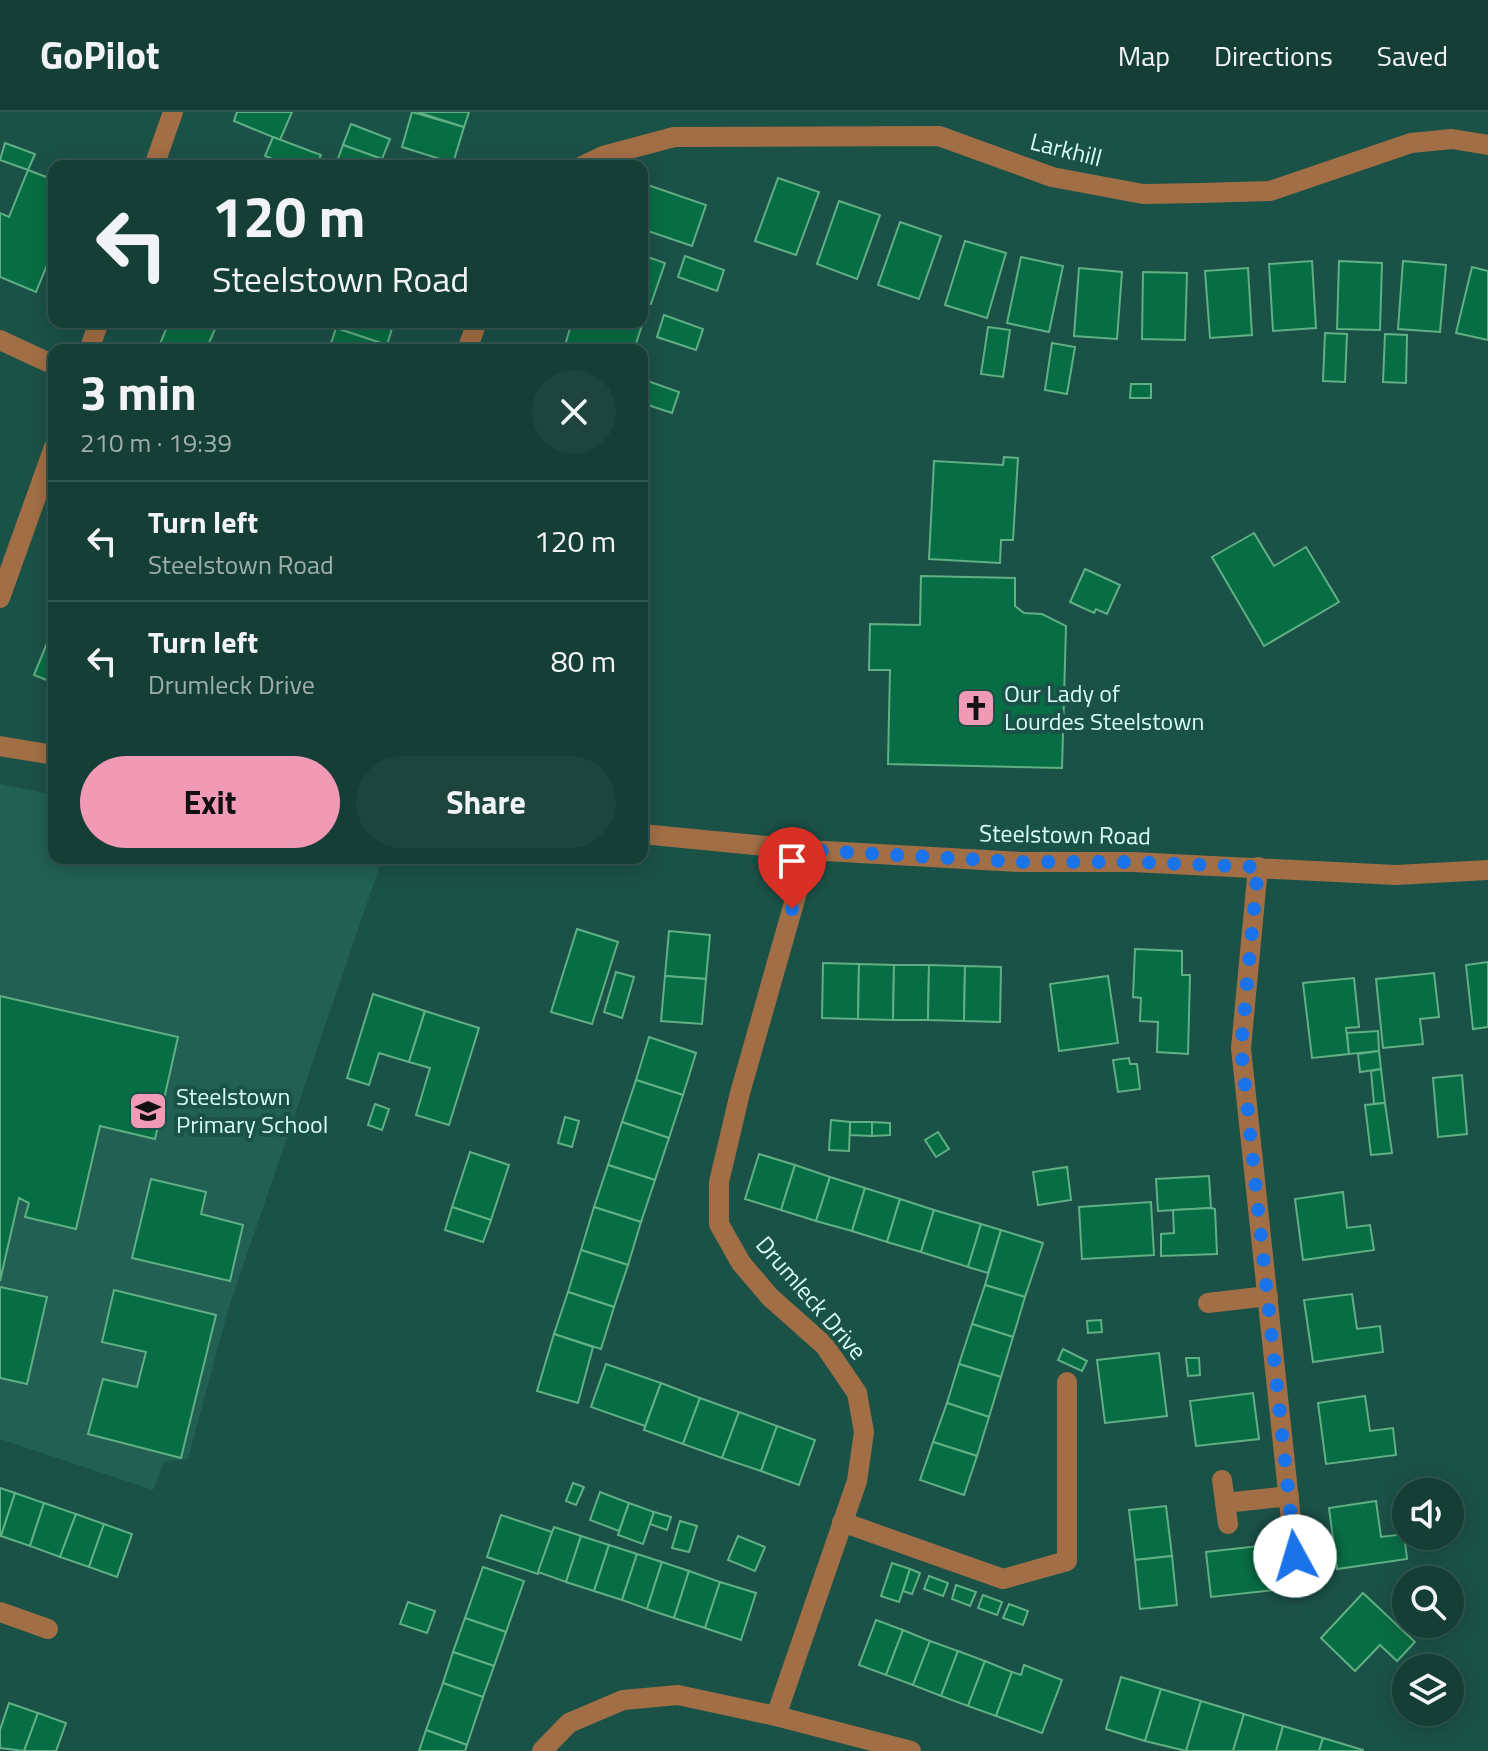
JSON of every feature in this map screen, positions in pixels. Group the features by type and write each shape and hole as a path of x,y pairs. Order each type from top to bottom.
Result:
{"street":[{"path":"156,160 173,112"},
{"name":"Larkhill","path":"595,160 674,137 939,136 1052,177 1143,194 1270,191 1411,143 1452,139 1488,145"},
{"path":"0,340 48,362"},
{"path":"0,598 48,464"},
{"path":"0,746 48,754"},
{"name":"Steelstown Road","path":"648,835 807,850 1020,862 1132,862 1396,875 1488,870"},
{"name":"Drumleck Drive","path":"776,1716 857,1481 864,1432 857,1393 825,1346 770,1297 741,1263 719,1224 719,1182 726,1152 807,850"},
{"path":"1258,867 1241,1048 1298,1586"},
{"path":"1208,1303 1268,1296"},
{"path":"842,1522 1003,1579 1067,1561 1067,1382"},
{"path":"1222,1480 1228,1524"},
{"path":"1225,1503 1289,1496"},
{"path":"0,1612 48,1629"},
{"path":"542,1751 569,1723 623,1700 678,1695 776,1716 911,1751"}],"shaded area":[{"name":"Steelstown Primary School","path":"0,784 48,794 48,864 380,865 228,1310 188,1459 164,1462 153,1490 0,1439"}],"building":[{"path":"237,112 292,112 280,140 234,121"},
{"path":"412,112 464,127 454,160 443,160 402,147"},
{"path":"417,112 469,112 464,127"},
{"path":"351,124 390,139 382,159 343,145"},
{"path":"273,137 321,155 319,160 275,160 265,156"},
{"path":"5,143 35,154 28,170 0,160"},
{"path":"343,145 382,159 382,160 337,160"},
{"path":"28,170 48,178 48,263 36,292 0,277 0,213 9,217"},
{"path":"778,178 819,192 796,255 755,241"},
{"path":"648,185 706,205 692,246 648,231"},
{"path":"839,201 880,215 857,279 817,264"},
{"path":"900,222 941,236 919,299 878,285"},
{"path":"965,241 1006,253 987,318 945,305"},
{"path":"685,256 724,270 717,291 678,277"},
{"path":"648,257 665,263 651,304 648,303"},
{"path":"1021,257 1063,266 1049,332 1007,323"},
{"path":"1312,261 1316,328 1273,331 1269,264"},
{"path":"1339,261 1382,263 1380,330 1337,329"},
{"path":"1403,261 1446,265 1440,332 1398,329"},
{"path":"1472,267 1488,271 1488,340 1456,333"},
{"path":"1079,268 1122,272 1117,339 1074,336"},
{"path":"1248,268 1252,335 1210,338 1205,271"},
{"path":"1143,272 1187,273 1185,340 1142,339"},
{"path":"664,315 703,329 696,350 657,337"},
{"path":"988,327 1010,330 1003,377 981,374"},
{"path":"167,328 215,328 209,344 160,344"},
{"path":"336,328 392,328 387,344"},
{"path":"336,328 384,344 331,344"},
{"path":"570,328 641,328 636,344 565,344"},
{"path":"1325,333 1347,334 1345,382 1323,381"},
{"path":"1385,334 1407,335 1406,383 1383,382"},
{"path":"1052,343 1075,347 1067,394 1045,390"},
{"path":"648,381 679,392 672,413 648,405"},
{"path":"1131,384 1151,384 1151,398 1130,398"},
{"path":"1004,457 1018,458 1013,540 1001,540 1000,563 929,559 934,461 1003,465"},
{"path":"1254,533 1274,566 1306,547 1339,602 1264,646 1212,557"},
{"path":"1085,569 1120,585 1107,614 1096,609 1094,613 1070,602"},
{"name":"Our Lady of Lourdes Steelstown","path":"921,576 1015,578 1015,606 1024,613 1042,614 1066,626 1062,768 888,764 890,670 869,670 870,624 920,625"},
{"path":"48,641 48,681 34,675"},
{"path":"577,929 618,942 592,1024 551,1012"},
{"path":"669,931 710,935 706,979 665,976"},
{"path":"1135,949 1182,951 1182,975 1190,975 1188,1054 1157,1052 1158,1022 1140,1021 1141,998 1133,997"},
{"path":"1488,962 1488,1027 1473,1029 1466,965"},
{"path":"823,963 859,964 858,1019 822,1018"},
{"path":"859,964 894,965 893,1020 858,1019"},
{"path":"894,965 929,965 928,1020 893,1020"},
{"path":"929,965 965,966 964,1021 928,1020"},
{"path":"965,966 1001,967 1000,1022 964,1021"},
{"path":"616,972 634,977 622,1018 604,1012"},
{"path":"1434,973 1439,1017 1420,1019 1423,1044 1383,1048 1376,979"},
{"path":"665,976 706,979 702,1024 661,1021"},
{"path":"1108,976 1118,1043 1059,1051 1050,984"},
{"path":"1354,978 1359,1027 1346,1028 1349,1054 1312,1058 1303,983"},
{"path":"373,994 425,1011 409,1062 379,1053 369,1085 347,1078"},
{"path":"0,996 178,1037 155,1139 100,1126 76,1229 25,1217 29,1203 19,1198 0,1281"},
{"path":"425,1011 479,1028 449,1125 416,1115 430,1068 409,1062"},
{"path":"1378,1031 1379,1051 1349,1054 1347,1033"},
{"path":"649,1037 696,1053 683,1095 636,1080"},
{"path":"1379,1051 1381,1069 1360,1072 1358,1054"},
{"path":"1129,1058 1130,1064 1137,1064 1140,1089 1118,1092 1113,1060"},
{"path":"1381,1069 1385,1103 1374,1104 1371,1071"},
{"path":"1462,1075 1467,1134 1438,1137 1433,1078"},
{"path":"636,1080 683,1095 669,1138 622,1122"},
{"path":"1385,1103 1392,1153 1371,1155 1365,1105"},
{"path":"375,1104 389,1109 382,1130 368,1125"},
{"path":"565,1117 579,1121 572,1147 558,1143"},
{"path":"831,1120 850,1122 849,1151 829,1150"},
{"path":"622,1122 669,1138 655,1180 608,1165"},
{"path":"850,1122 872,1122 872,1136 850,1135"},
{"path":"872,1122 890,1123 890,1135 872,1136"},
{"path":"938,1132 949,1149 936,1157 925,1140"},
{"path":"470,1152 509,1165 491,1220 452,1207"},
{"path":"759,1154 795,1165 781,1210 745,1199"},
{"path":"608,1165 655,1180 641,1222 594,1207"},
{"path":"795,1165 830,1177 816,1221 781,1210"},
{"path":"1067,1167 1071,1200 1038,1205 1033,1172"},
{"path":"1209,1176 1211,1208 1158,1211 1156,1179"},
{"path":"830,1177 865,1188 852,1231 816,1221"},
{"path":"151,1179 206,1192 201,1214 243,1225 230,1281 132,1258"},
{"path":"865,1188 900,1199 887,1242 852,1231"},
{"path":"1343,1192 1347,1228 1370,1225 1374,1250 1303,1260 1295,1199"},
{"path":"900,1199 934,1210 921,1252 887,1242"},
{"path":"1151,1202 1154,1255 1082,1259 1079,1207"},
{"path":"452,1207 491,1220 483,1242 445,1230"},
{"path":"594,1207 641,1222 628,1265 581,1250"},
{"path":"1215,1209 1217,1254 1161,1256 1161,1234 1174,1233 1173,1210"},
{"path":"934,1210 981,1224 968,1267 921,1252"},
{"path":"981,1224 1001,1230 988,1273 968,1267"},
{"path":"1001,1230 1043,1243 1025,1297 985,1285"},
{"path":"581,1250 628,1265 614,1307 568,1292"},
{"path":"985,1285 1025,1297 1013,1337 972,1324"},
{"path":"0,1287 47,1297 27,1384 0,1378"},
{"path":"114,1290 216,1315 181,1458 88,1434 103,1379 137,1387 146,1352 102,1342"},
{"path":"568,1292 614,1307 601,1349 554,1334"},
{"path":"1352,1294 1357,1329 1380,1326 1383,1352 1313,1362 1304,1300"},
{"path":"1101,1320 1102,1332 1088,1333 1087,1321"},
{"path":"972,1324 1013,1337 1001,1377 959,1364"},
{"path":"554,1334 593,1347 578,1403 537,1391"},
{"path":"1063,1349 1087,1361 1082,1371 1058,1360"},
{"path":"1159,1353 1167,1416 1105,1423 1097,1360"},
{"path":"1186,1358 1199,1358 1200,1375 1188,1376"},
{"path":"606,1364 661,1383 645,1426 591,1407"},
{"path":"959,1364 1001,1377 989,1417 947,1403"},
{"path":"661,1383 700,1398 683,1444 644,1430"},
{"path":"1253,1393 1259,1439 1196,1446 1190,1401"},
{"path":"1365,1396 1370,1431 1393,1428 1396,1455 1326,1464 1318,1403"},
{"path":"700,1398 739,1412 722,1458 683,1444"},
{"path":"947,1403 989,1417 977,1456 933,1442"},
{"path":"739,1412 777,1426 761,1471 722,1458"},
{"path":"777,1426 815,1440 799,1485 761,1471"},
{"path":"933,1442 977,1456 964,1495 920,1480"},
{"path":"573,1483 584,1487 576,1505 566,1501"},
{"path":"0,1488 15,1493 1,1536 0,1536"},
{"path":"600,1492 629,1503 619,1531 590,1520"},
{"path":"15,1493 44,1503 30,1546 1,1536"},
{"path":"1376,1501 1381,1537 1392,1536 1392,1550 1406,1550 1407,1559 1337,1569 1329,1508"},
{"path":"44,1503 76,1514 60,1557 30,1546"},
{"path":"629,1503 654,1512 643,1544 618,1535"},
{"path":"1166,1506 1172,1556 1135,1560 1129,1510"},
{"path":"654,1512 671,1517 667,1530 650,1524"},
{"path":"76,1514 104,1524 89,1567 60,1557"},
{"path":"501,1515 552,1532 538,1574 487,1557"},
{"path":"680,1521 697,1526 689,1552 672,1548"},
{"path":"104,1524 132,1534 117,1577 89,1567"},
{"path":"554,1527 581,1536 566,1582 538,1572"},
{"path":"581,1536 609,1545 594,1591 566,1582"},
{"path":"738,1536 765,1547 755,1571 728,1560"},
{"path":"609,1545 637,1554 622,1600 594,1591"},
{"path":"1268,1545 1274,1590 1211,1597 1206,1552"},
{"path":"637,1554 662,1562 647,1609 622,1600"},
{"path":"1172,1556 1177,1605 1140,1609 1135,1560"},
{"path":"662,1562 689,1571 674,1618 647,1609"},
{"path":"892,1563 910,1569 899,1602 881,1596"},
{"path":"483,1567 524,1581 506,1632 465,1618"},
{"path":"910,1569 920,1573 912,1594 903,1591"},
{"path":"689,1571 720,1582 705,1628 674,1618"},
{"path":"929,1576 948,1583 943,1596 924,1589"},
{"path":"720,1582 756,1593 741,1640 705,1628"},
{"path":"956,1585 976,1592 970,1606 952,1599"},
{"path":"1363,1593 1392,1620 1392,1638 1411,1638 1415,1642 1404,1654 1392,1656 1380,1645 1355,1671 1321,1638"},
{"path":"983,1595 1002,1602 997,1615 978,1608"},
{"path":"408,1602 435,1611 427,1633 400,1624"},
{"path":"1009,1604 1028,1611 1023,1625 1003,1618"},
{"path":"465,1618 506,1632 494,1666 453,1652"},
{"path":"876,1620 903,1630 886,1675 859,1665"},
{"path":"903,1630 930,1641 913,1685 886,1675"},
{"path":"930,1641 958,1651 941,1696 913,1685"},
{"path":"958,1651 985,1661 968,1706 941,1696"},
{"path":"453,1652 494,1666 483,1697 443,1683"},
{"path":"985,1661 1012,1672 996,1716 968,1706"},
{"path":"1024,1665 1062,1680 1042,1733 996,1716 1012,1672 1021,1675"},
{"path":"1121,1677 1161,1689 1145,1741 1106,1729"},
{"path":"443,1683 483,1697 467,1745 426,1730"},
{"path":"1161,1689 1201,1701 1186,1751 1145,1741"},
{"path":"1201,1701 1244,1714 1233,1751 1186,1751"},
{"path":"9,1703 38,1713 24,1751 0,1748 0,1730"},
{"path":"38,1713 66,1723 56,1751 24,1751"},
{"path":"1244,1714 1283,1726 1276,1751 1233,1751"},
{"path":"1283,1726 1323,1738 1319,1751 1276,1751"},
{"path":"426,1730 467,1745 465,1751 419,1751"},
{"path":"1323,1738 1363,1750 1363,1751 1319,1751"}],"place":[{"name":"Our Lady of Lourdes Steelstown","path":"976,708"},
{"name":"Steelstown Primary School","path":"148,1111"}],"route":[{"path":"792,909 807,850 1020,862 1258,867 1241,1048 1295,1556"}]}
